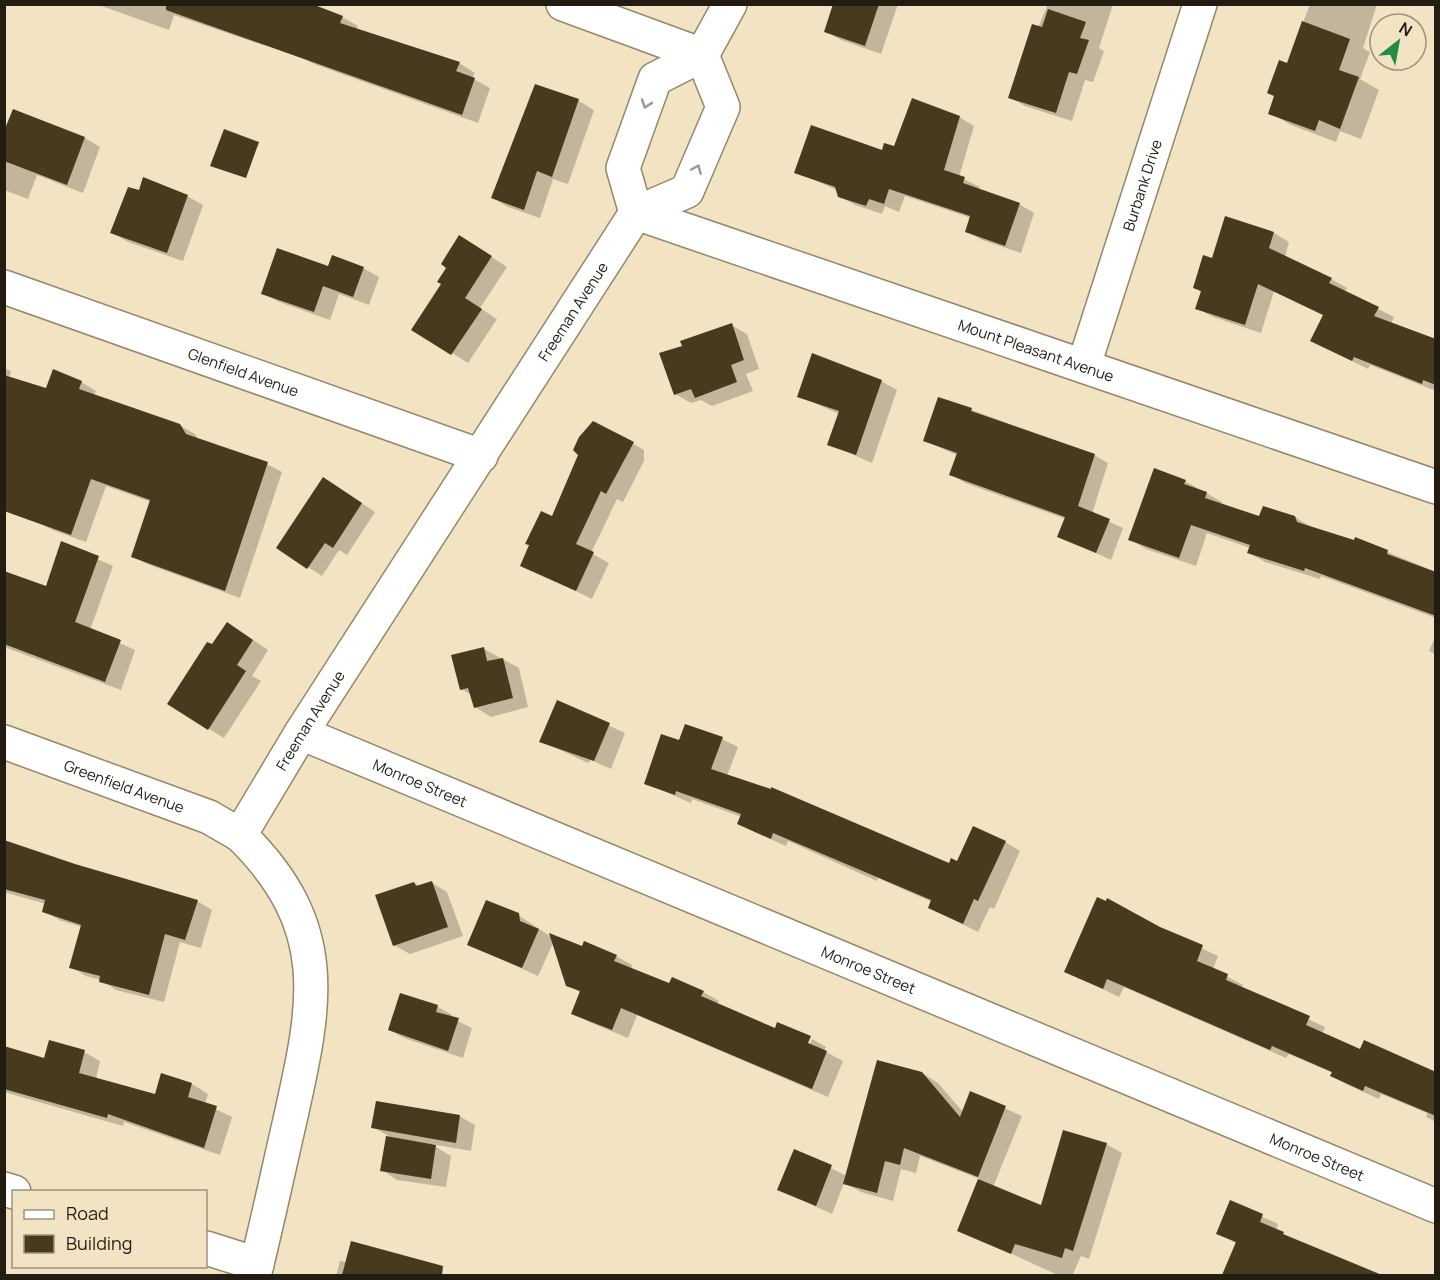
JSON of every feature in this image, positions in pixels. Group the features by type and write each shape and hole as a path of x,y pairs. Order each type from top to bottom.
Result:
{"street":[{"path":"563,4 702,55 723,107 687,191 636,213 624,168 655,78 702,55 730,4"},
{"name":"Burbank Drive","path":"1084,365 1200,4"},
{"name":"Mount Pleasant Avenue","path":"636,213 1436,487"},
{"name":"Freeman Avenue","path":"240,835 301,733 636,213"},
{"name":"Glenfield Avenue","path":"4,287 481,456"},
{"name":"Monroe Street","path":"301,733 1436,1206"},
{"name":"Greenfield Avenue","path":"4,742 209,817 240,835"},
{"path":"207,1248 255,1270 308,1043 313,995 310,957 300,920 283,886 265,860 240,835"}],"building":[{"path":"166,4 312,4 343,16 340,23 460,62 456,71 475,78 462,115 166,10"},
{"path":"833,4 879,4 865,46 824,32"},
{"path":"1048,9 1086,22 1080,38 1089,40 1077,74 1069,72 1056,113 1008,98 1032,24 1042,27"},
{"path":"1302,21 1350,39 1339,70 1359,77 1340,129 1319,120 1315,131 1268,114 1274,96 1267,93 1279,60 1287,63"},
{"path":"535,84 579,99 552,177 537,171 524,210 491,198"},
{"path":"912,98 960,116 944,170 965,177 963,183 1020,203 1005,246 965,232 970,216 889,189 884,204 869,199 866,206 838,197 835,187 794,173 811,125 882,150 884,143 894,146"},
{"path":"13,109 85,137 67,185 4,161 4,131"},
{"path":"224,129 259,142 246,178 210,166"},
{"path":"143,177 188,195 167,253 110,233 128,187 139,190"},
{"path":"1225,216 1274,232 1269,248 1332,278 1329,283 1379,307 1374,316 1436,339 1436,385 1423,380 1422,384 1354,357 1352,361 1310,341 1323,315 1258,284 1245,325 1195,309 1201,291 1193,288 1203,255 1212,258"},
{"path":"459,235 492,256 465,298 482,309 451,355 411,330 441,284 437,282 446,268 441,264"},
{"path":"277,248 328,266 332,255 364,267 353,297 323,286 314,312 261,294"},
{"path":"732,323 744,360 731,365 737,382 695,398 691,389 674,395 659,353 682,346 680,341"},
{"path":"812,353 882,380 856,455 827,445 839,411 797,397"},
{"path":"53,369 82,381 79,389 180,424 186,434 268,462 225,591 131,557 150,500 91,479 71,535 4,511 4,375 46,388"},
{"path":"938,397 972,408 971,411 1095,454 1078,506 1110,519 1096,553 1057,537 1065,517 949,475 957,453 923,441"},
{"path":"593,421 634,442 606,494 601,491 576,544 594,552 576,591 520,566 529,545 525,544 541,511 552,516 578,455 573,450 579,437"},
{"path":"1154,468 1186,480 1184,484 1207,492 1205,498 1259,516 1263,506 1295,516 1297,522 1354,540 1355,537 1388,550 1387,554 1436,572 1436,616 1305,568 1304,571 1247,553 1250,545 1191,525 1179,558 1128,540"},
{"path":"323,477 362,503 333,548 325,543 307,569 276,548"},
{"path":"61,541 99,556 75,622 121,640 105,682 4,644 4,571 46,586"},
{"path":"227,622 253,640 237,665 246,671 208,730 167,704 207,642 212,644"},
{"path":"484,647 487,661 503,658 513,698 474,708 468,688 460,690 451,655"},
{"path":"557,700 610,723 594,761 539,742"},
{"path":"685,724 723,737 711,769 771,789 771,787 949,863 951,858 957,861 973,826 1006,841 978,901 974,899 963,924 928,908 931,900 773,833 771,839 737,824 741,814 676,791 675,795 644,784 661,734 679,740"},
{"path":"4,840 75,864 198,900 185,940 165,934 149,995 99,982 100,976 69,968 81,925 42,912 45,900 4,889"},
{"path":"432,881 448,927 393,946 375,895 414,882 416,886"},
{"path":"1097,897 1106,901 1107,898 1160,927 1203,945 1197,961 1228,974 1226,980 1310,1016 1306,1025 1360,1049 1364,1040 1436,1072 1436,1116 1365,1086 1363,1091 1330,1076 1332,1072 1272,1046 1270,1050 1107,979 1103,989 1064,972"},
{"path":"486,900 519,913 520,921 539,929 522,968 467,945"},
{"path":"549,933 582,946 584,941 617,955 614,961 669,983 672,977 704,991 701,996 775,1028 777,1022 811,1036 808,1043 827,1051 812,1089 621,1008 612,1030 571,1014 580,991 566,986"},
{"path":"400,993 438,1005 436,1012 459,1018 448,1051 388,1030"},
{"path":"49,1040 85,1050 79,1073 155,1094 161,1073 192,1083 188,1097 217,1106 204,1148 108,1114 107,1118 4,1089 4,1046 44,1058"},
{"path":"877,1060 922,1072 960,1117 970,1091 1006,1106 978,1177 904,1148 900,1165 885,1161 877,1193 843,1184"},
{"path":"376,1101 460,1115 456,1143 371,1128"},
{"path":"1063,1130 1107,1143 1073,1251 1065,1248 1062,1258 1015,1244 1011,1254 957,1231 978,1179 1041,1205"},
{"path":"386,1136 436,1145 431,1179 380,1171"},
{"path":"794,1149 832,1165 816,1206 777,1190"},
{"path":"1230,1200 1263,1214 1260,1222 1284,1232 1283,1234 1382,1275 1222,1275 1236,1242 1216,1234"},
{"path":"351,1241 443,1266 442,1275 342,1275"}]}
